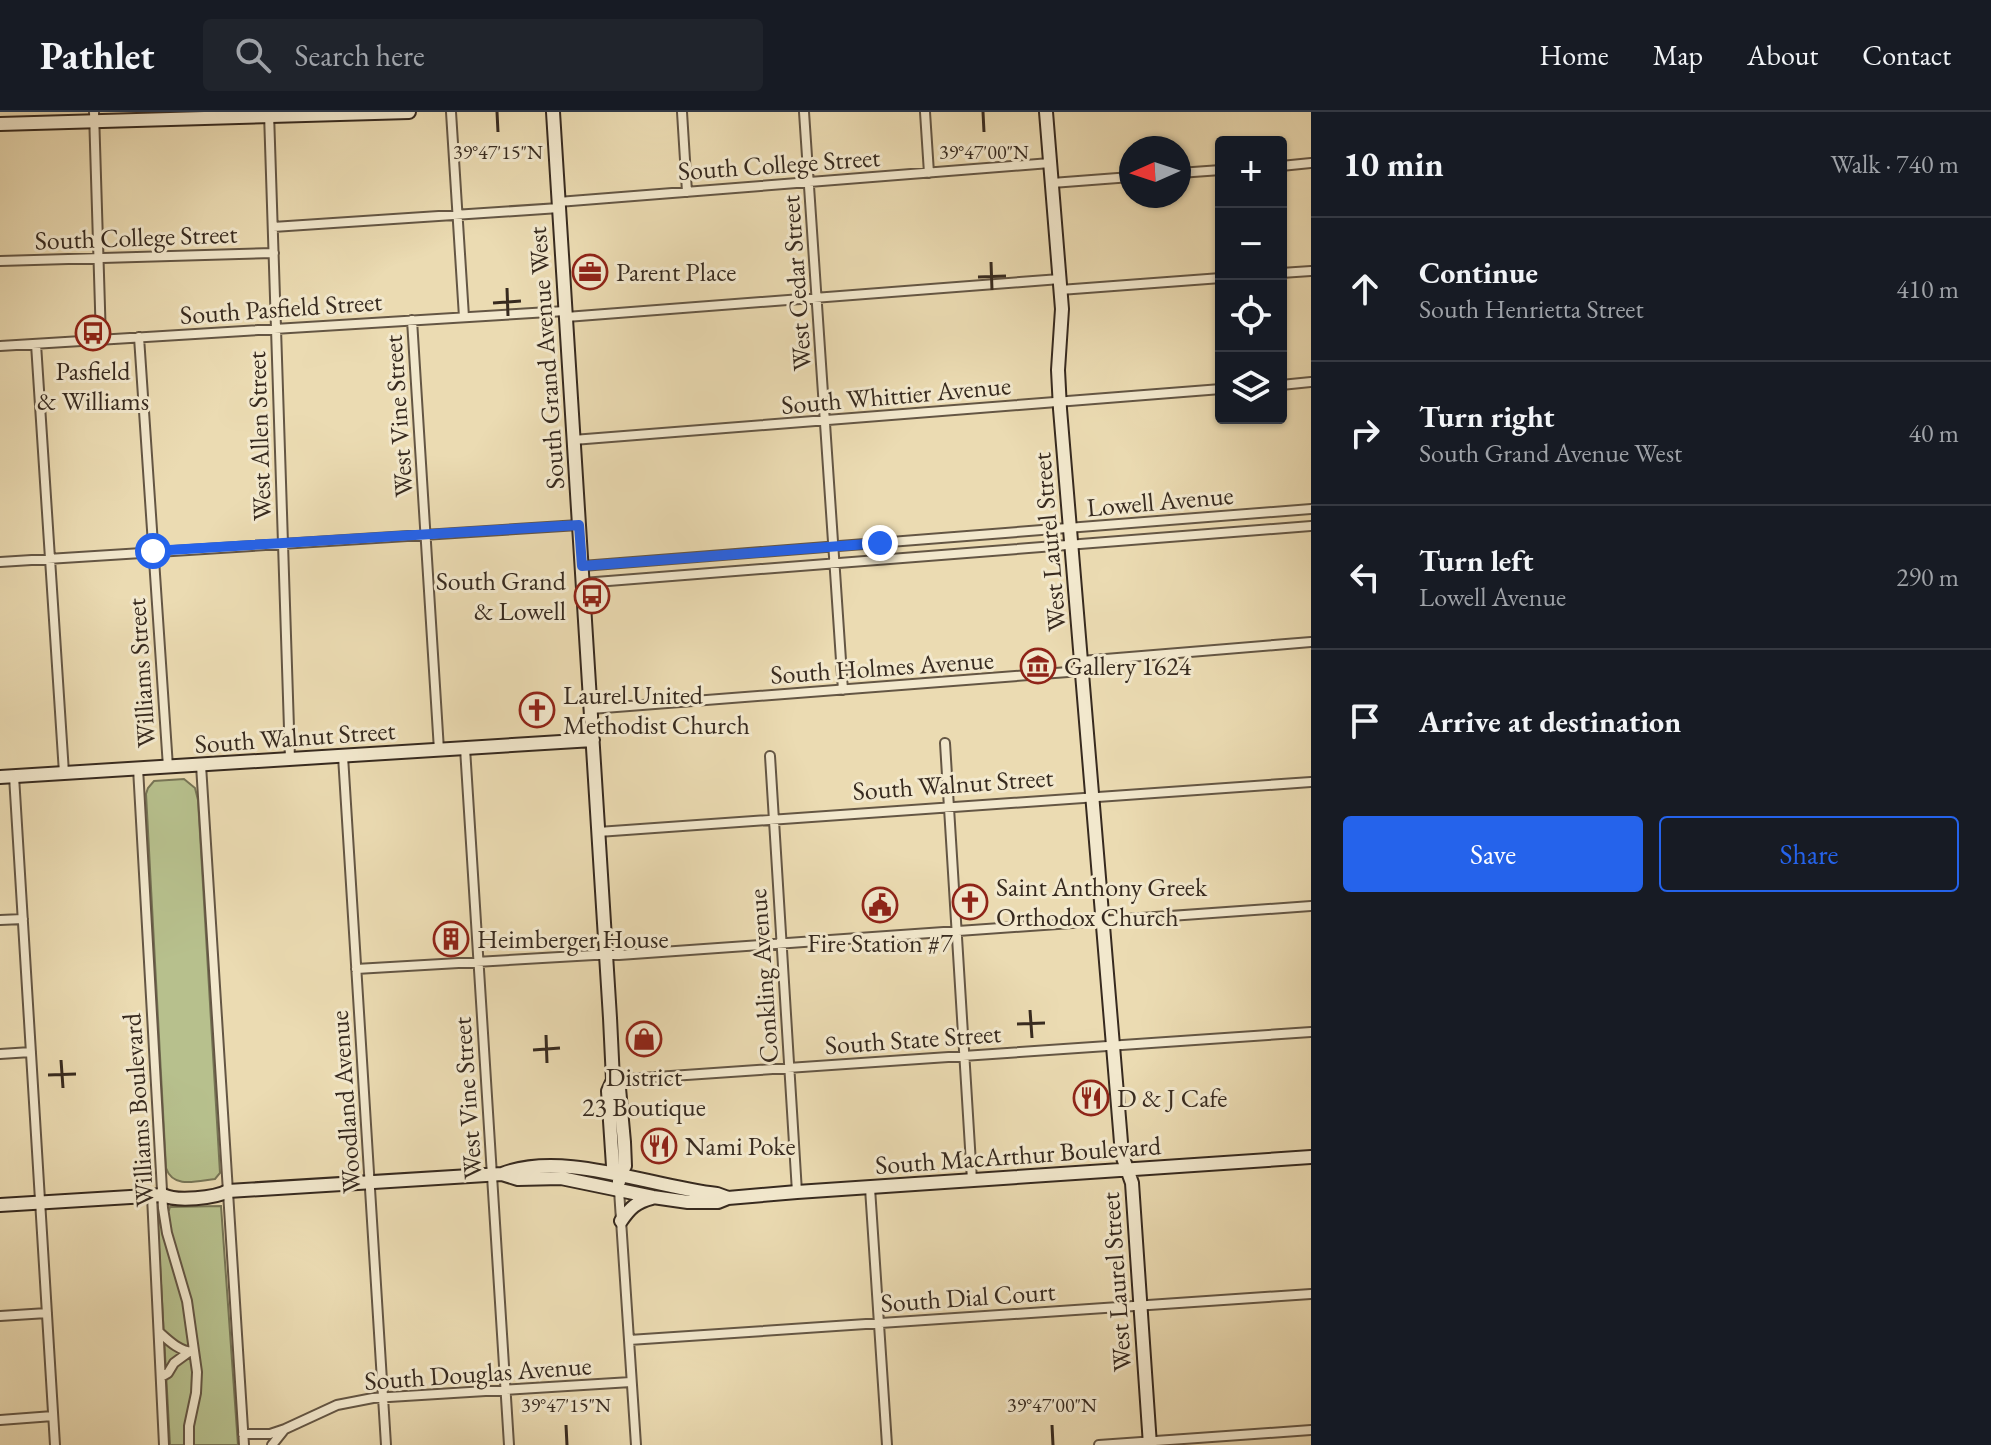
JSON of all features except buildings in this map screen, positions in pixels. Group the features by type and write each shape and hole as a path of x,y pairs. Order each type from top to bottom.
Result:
{"main road":[{"path":"0,124 94,117 409,112"},
{"name":"South Grand Avenue West","path":"553,112 606,955 613,1080 608,1091 613,1166 619,1183"},
{"name":"West Laurel Street","path":"1046,112 1060,285 1062,320 1058,370 1071,545 1122,1155 1132,1183 1150,1443"},
{"name":"South Walnut Street","path":"0,777 593,740"},
{"name":"South Grand Avenue West","path":"613,1080 619,1088 624,1142 625,1166 619,1183"},
{"path":"584,1169 603,1162 608,1154 611,1133"},
{"name":"South MacArthur Boulevard","path":"0,1205 158,1196 170,1191 192,1189 218,1188 228,1191 497,1174 517,1168 543,1166 584,1169 653,1197 718,1202 728,1198 797,1192 1311,1157"},
{"name":"South MacArthur Boulevard","path":"497,1174 518,1179 561,1178 619,1183 717,1194 728,1198"},
{"path":"621,1221 636,1203 653,1197"}],"street":[{"path":"451,112 464,317"},
{"path":"682,112 687,192"},
{"name":"West Cedar Street","path":"804,112 843,690"},
{"path":"925,112 929,173"},
{"name":"West Allen Street","path":"269,114 290,759"},
{"path":"94,117 101,340"},
{"name":"South College Street","path":"273,227 457,215 687,192 1050,163"},
{"path":"1287,165 1311,163"},
{"path":"1191,172 1215,170"},
{"path":"1052,183 1119,178"},
{"name":"South College Street","path":"0,261 274,253"},
{"path":"1287,273 1311,271"},
{"name":"South Pasfield Street","path":"0,346 464,317 1215,278"},
{"name":"West Vine Street","path":"412,320 439,750"},
{"name":"Williams Street","path":"139,337 168,767"},
{"path":"36,344 64,773"},
{"path":"1287,384 1311,382"},
{"name":"South Whittier Avenue","path":"573,440 1215,389"},
{"name":"Lowell Avenue","path":"582,566 1311,509"},
{"path":"1292,511 1293,528"},
{"path":"0,562 579,525"},
{"name":"Lowell Avenue","path":"583,583 1311,526"},
{"name":"South Holmes Avenue","path":"591,709 843,690 1311,642"},
{"path":"945,743 972,1180"},
{"name":"West Vine Street","path":"465,748 497,1174 509,1445"},
{"name":"Woodland Avenue","path":"343,756 386,1445"},
{"name":"Conkling Avenue","path":"770,756 797,1192"},
{"path":"201,765 244,1445"},
{"name":"Williams Boulevard","path":"138,768 158,1196 158,1331 164,1445"},
{"path":"14,776 55,1445"},
{"name":"South Walnut Street","path":"598,832 1311,782"},
{"path":"356,969 606,955 1311,906"},
{"path":"0,920 23,919"},
{"name":"South State Street","path":"613,1080 1311,1032"},
{"path":"0,1054 31,1052"},
{"name":"South Grand Avenue West","path":"619,1183 636,1445"},
{"path":"870,1188 887,1445"},
{"name":"Williams Boulevard","path":"158,1196 187,1301 191,1352 197,1372 189,1445"},
{"name":"South Dial Court","path":"629,1340 1311,1294"},
{"path":"0,1316 47,1313"},
{"path":"158,1331 171,1344 191,1352"},
{"path":"161,1377 168,1373 174,1363 191,1352"},
{"name":"South Douglas Avenue","path":"243,1434 270,1434 337,1405 383,1397 631,1382"},
{"path":"0,1420 53,1416"},
{"name":"South Douglas Avenue","path":"272,1445 285,1429"},
{"path":"1099,1445 1311,1430"}],"green space":[{"path":"184,779 195,788 198,800 220,1173 215,1179 186,1182 174,1179 166,1168 146,794 154,781"},
{"path":"221,1206 238,1445 170,1445 157,1211 169,1210 170,1207"}],"place":[{"name":"Parent Place","path":"590,272"},
{"name":"Pasfield & Williams","path":"93,333"},
{"name":"South Grand & Lowell","path":"592,596"},
{"name":"Gallery 1624","path":"1038,666"},
{"name":"Laurel United Methodist Church","path":"537,710"},
{"name":"Saint Anthony Greek Orthodox Church","path":"970,902"},
{"name":"Fire Station #7","path":"880,905"},
{"name":"Heimberger House","path":"451,939"},
{"name":"District 23 Boutique","path":"644,1039"},
{"name":"D & J Cafe","path":"1091,1098"},
{"name":"Nami Poke","path":"659,1146"}],"route":[{"path":"153,551 579,525 582,566 880,543"}]}
